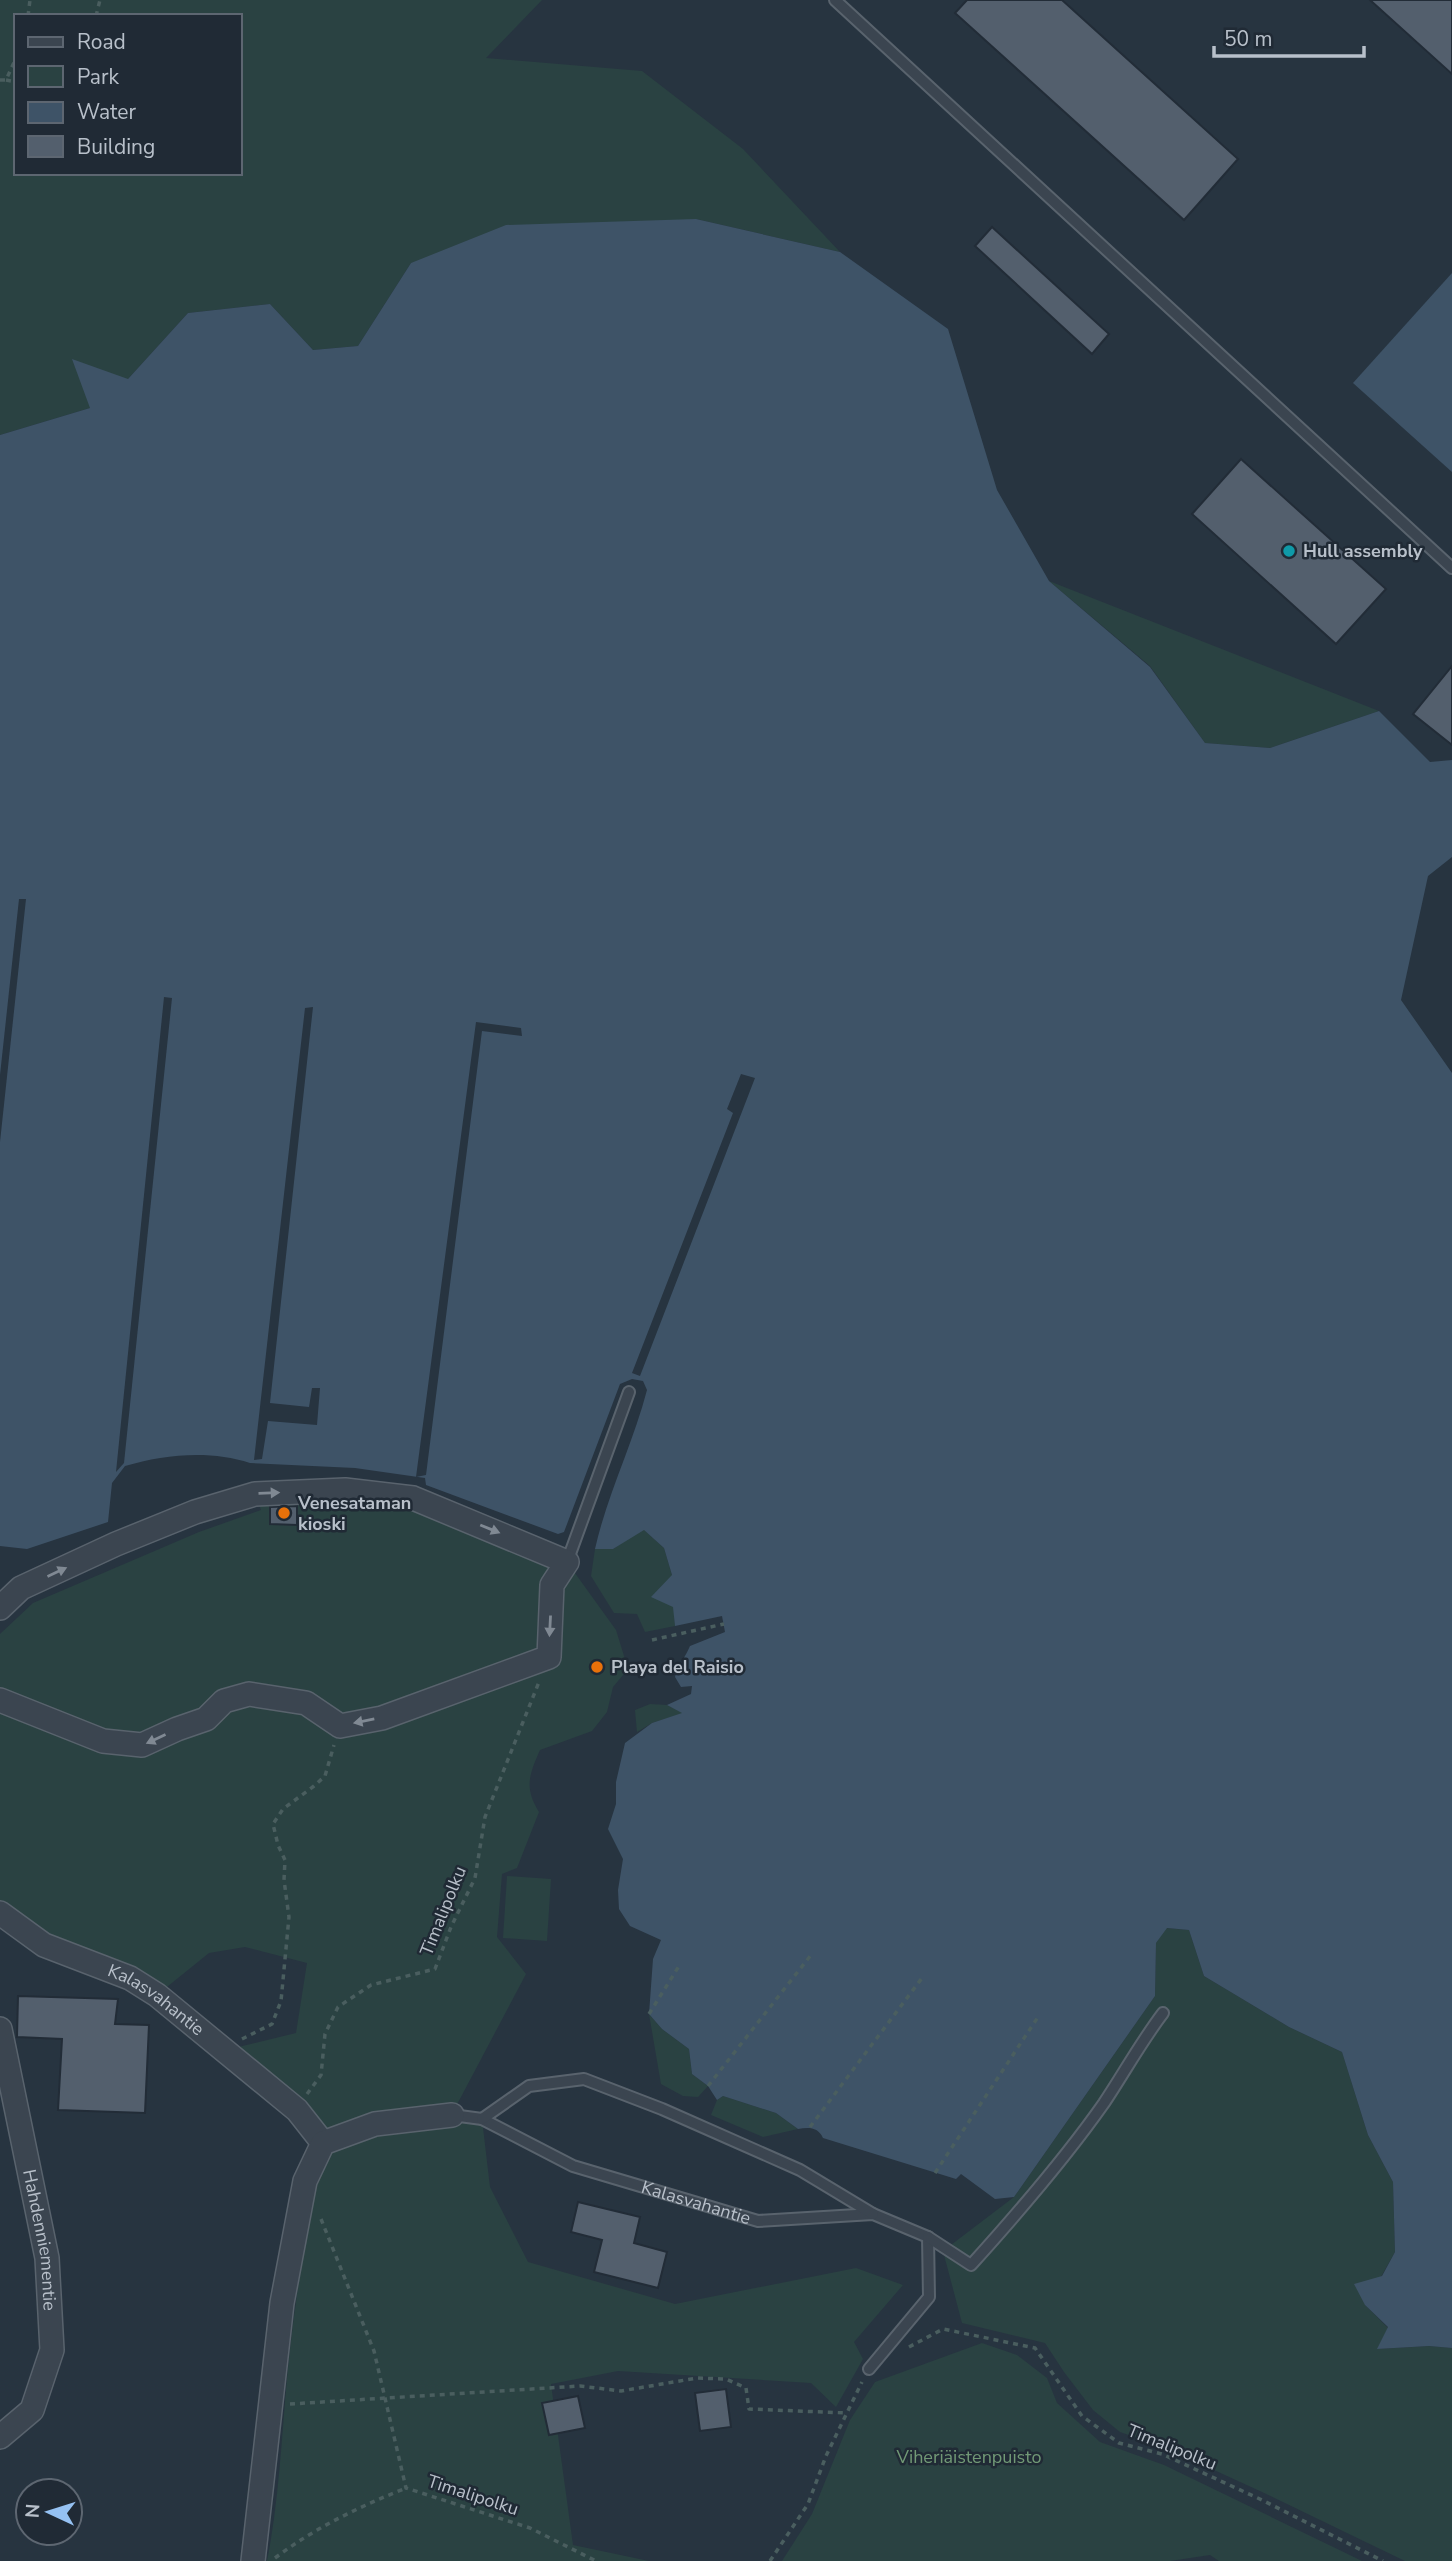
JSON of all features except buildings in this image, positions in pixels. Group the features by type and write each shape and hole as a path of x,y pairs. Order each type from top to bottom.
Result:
{"street":[{"path":"0,1608 21,1588 116,1544 195,1512 255,1494 345,1490 413,1499 567,1562 552,1585 549,1657 382,1717 340,1726 306,1703 249,1694 224,1701 206,1719 142,1745 103,1741 0,1700"},
{"name":"Kalasvahantie","path":"0,1913 44,1945 130,1978 157,1995 297,2110 323,2143 375,2124 452,2115"},
{"name":"Hahdenniementie","path":"0,2029 47,2258 52,2350 32,2410 0,2437"},
{"path":"253,2561 282,2303 305,2181 323,2143"}],"lane":[{"path":"835,0 1452,568"},
{"path":"567,1562 629,1392"},
{"name":"Kalasvahantie","path":"452,2115 482,2119 573,2166 758,2221 873,2214 928,2237 971,2264 1026,2204 1103,2103 1163,2013"},
{"path":"482,2119 529,2086 584,2079 673,2114 800,2170 873,2214"},
{"path":"869,2369 929,2297 928,2237"}],"path":[{"path":"3,80 14,61"},
{"path":"652,1640 724,1624"},
{"name":"Timalipolku","path":"297,2110 321,2075 325,2034 338,2007 371,1985 435,1969 450,1927 475,1878 485,1818 549,1657"},
{"path":"224,2048 272,2024 281,2001 289,1917 284,1880 285,1860 273,1824 283,1809 324,1776 340,1726"},
{"path":"708,2086 811,1955"},
{"path":"649,2014 679,1966"},
{"path":"810,2127 922,1978"},
{"path":"934,2173 1038,2017"},
{"name":"Timalipolku","path":"321,2219 373,2351 406,2488 530,2528 596,2561"},
{"name":"Timalipolku","path":"901,2352 943,2329 1035,2348 1082,2416 1119,2443 1162,2454 1262,2500 1383,2561"},
{"path":"770,2561 808,2504 826,2456 869,2369"},
{"path":"270,2405 531,2388 580,2386 621,2390 697,2378 726,2379 746,2388 749,2409 847,2413"},
{"path":"271,2561 325,2524 358,2507 406,2488"}],"green space":[{"path":"0,0 542,0 486,58 642,71 743,149 840,252 696,219 411,263 358,346 313,350 270,304 188,313 128,379 90,408 0,435"},
{"path":"1049,581 1379,711 1270,748 1205,743 1150,666"},
{"path":"255,1494 413,1498 567,1562 616,1630 628,1669 613,1687 607,1712 592,1731 540,1750 533,1767 531,1796 539,1812 517,1868 502,1874 497,1937 526,1974 452,2114 482,2119 490,2187 528,2262 675,2304 856,2268 903,2285 854,2342 863,2359 836,2407 811,2383 618,2371 551,2384 573,2545 649,2561 267,2561 297,2297 323,2143 226,2050 296,2033 307,1963 245,1947 209,1953 157,1995 0,1913 0,1634 33,1603 199,1532 261,1510"},
{"path":"643,1529 664,1548 672,1575 675,1626 645,1632 637,1614 614,1613 591,1576 595,1549 613,1549"},
{"path":"650,1704 667,1705 684,1713 652,1723 637,1732 635,1710"},
{"path":"507,1876 551,1879 547,1941 503,1938"},
{"path":"1166,1928 1189,1930 1204,1976 1289,2027 1342,2052 1368,2135 1393,2182 1395,2252 1365,2305 1388,2328 1378,2349 1429,2346 1452,2348 1452,2561 1405,2561 1166,2448 1120,2432 1093,2410 1045,2343 962,2323 943,2251 1014,2197 1155,1996 1156,1943"},
{"path":"649,2014 662,2029 689,2049 692,2074 708,2086 698,2097 683,2096 661,2084"},
{"path":"723,2096 776,2113 798,2129 763,2137 711,2115 717,2100"},
{"name":"Viheriäistenpuisto","path":"982,2343 1017,2355 1047,2378 1057,2403 1100,2442 1164,2465 1362,2561 1219,2561 1210,2555 1170,2561 782,2561 812,2514 850,2420 875,2382"}],"water":[{"path":"696,219 840,252 948,329 997,490 1049,581 1150,667 1205,743 1270,748 1379,711 1430,762 1452,760 1452,857 1428,876 1401,1000 1452,1073 1452,2348 1429,2346 1377,2349 1388,2327 1365,2305 1354,2284 1382,2276 1395,2252 1393,2182 1368,2135 1342,2052 1289,2027 1204,1976 1189,1930 1167,1928 1156,1943 1155,1996 1014,2197 995,2199 961,2174 956,2179 823,2138 813,2129 798,2129 776,2113 723,2096 717,2100 708,2086 692,2074 689,2049 662,2029 649,2014 653,1959 661,1940 630,1926 619,1909 618,1890 623,1859 608,1829 616,1804 616,1782 625,1743 652,1723 682,1713 667,1705 691,1694 692,1686 681,1687 675,1677 690,1646 725,1632 722,1616 675,1626 673,1607 651,1597 672,1575 664,1548 644,1530 613,1549 595,1549 647,1390 643,1381 632,1379 620,1384 564,1532 558,1534 426,1485 425,1478 355,1468 250,1463 220,1456 188,1455 125,1466 112,1483 108,1522 27,1549 0,1546 0,435 90,408 72,359 128,379 188,313 270,304 313,350 358,346 411,263 506,225"},
{"path":"1452,273 1452,472 1353,383"}],"pier":[{"path":"19,899 26,899 0,1142 0,1075"},
{"path":"164,997 172,998 124,1463 116,1472"},
{"path":"313,1007 270,1403 309,1407 312,1388 320,1388 317,1425 268,1421 262,1459 254,1460 305,1008"},
{"path":"476,1022 521,1028 522,1036 482,1031 426,1475 416,1477"},
{"path":"741,1074 755,1078 640,1376 632,1373 733,1113 727,1109"}],"place":[{"name":"Hull assembly","path":"1289,551"},
{"name":"Venesataman kioski","path":"284,1513"},
{"name":"Playa del Raisio","path":"597,1667"}]}
